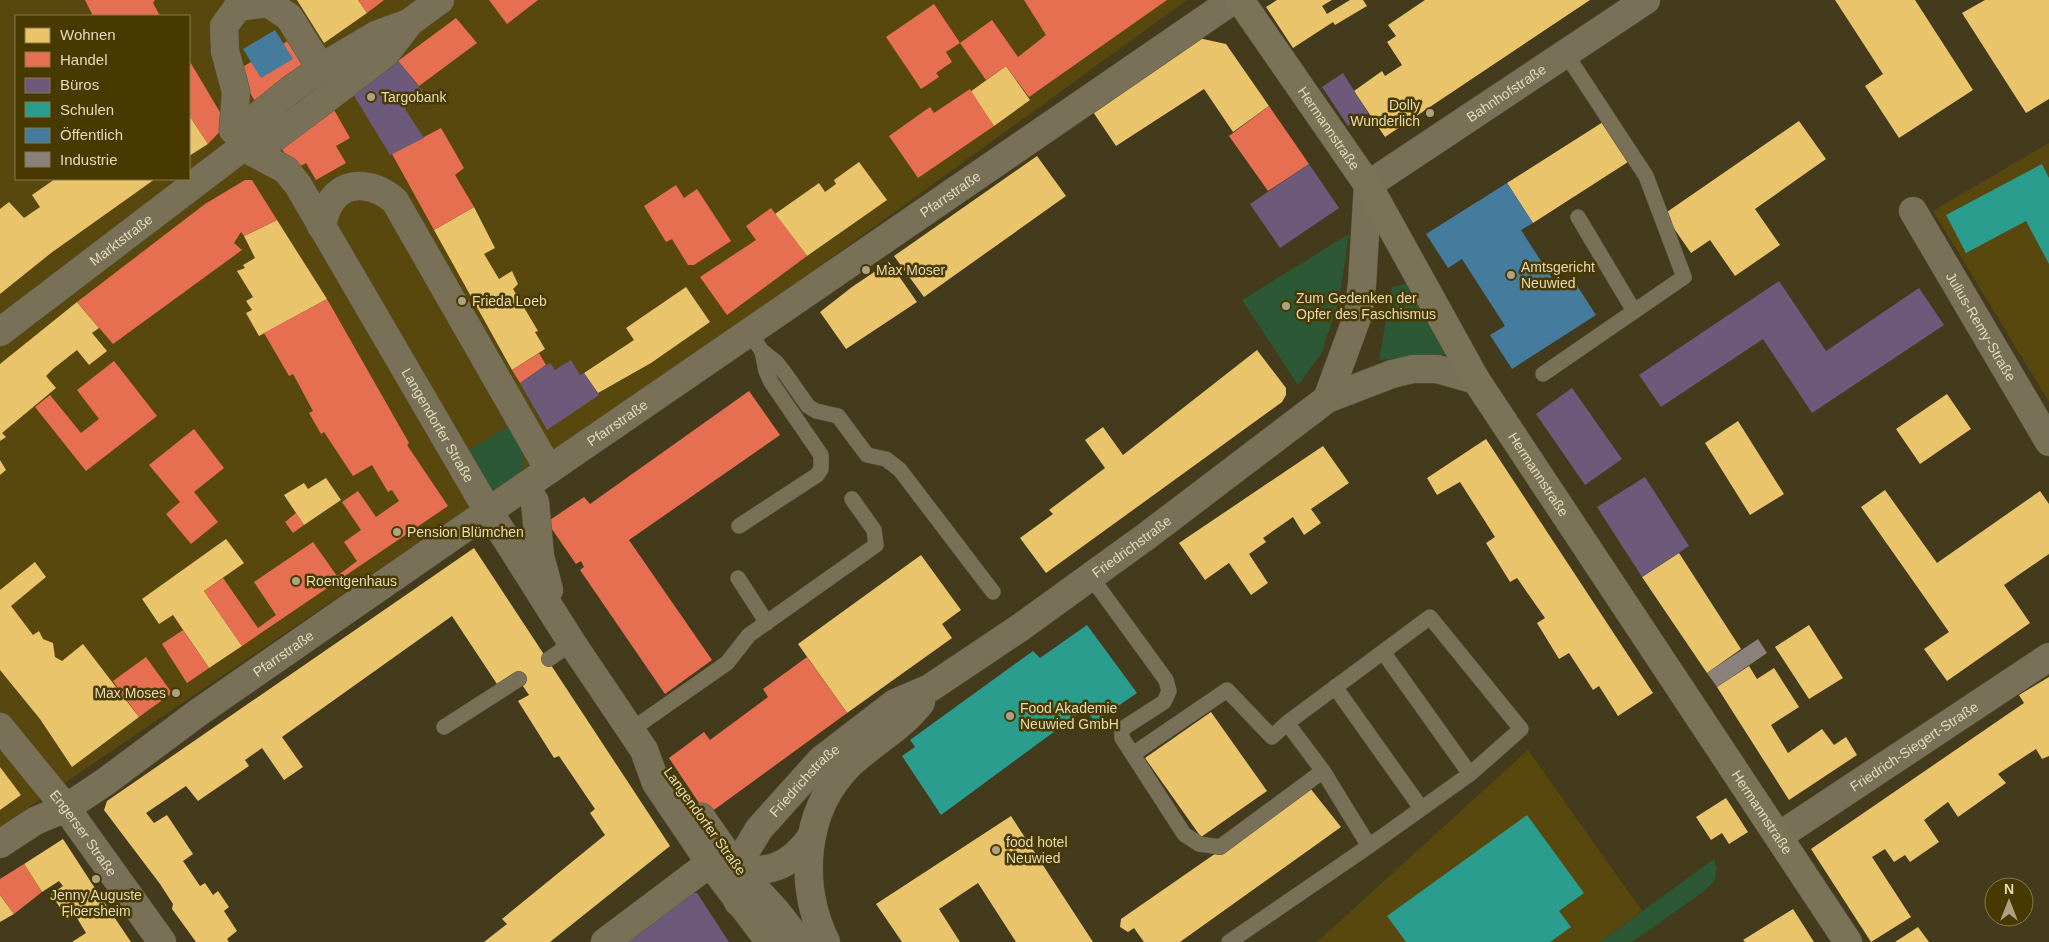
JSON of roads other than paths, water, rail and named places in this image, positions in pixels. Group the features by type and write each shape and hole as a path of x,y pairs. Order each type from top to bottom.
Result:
{"street":[{"name":"Marktstraße","path":"190,178 238,139 271,140 386,53 410,22 440,0"},
{"name":"Pfarrstraße","path":"0,844 34,821 66,808 549,470 755,342 1233,0"},
{"name":"Hermannstraße","path":"1240,0 1368,186 1476,380 1848,942"},
{"name":"Bahnhofstraße","path":"1368,186 1646,0"},
{"path":"238,139 236,92 225,51 224,26 236,4 268,3 289,17 317,62"},
{"name":"Langendorfer Straße","path":"238,139 286,170 298,185 489,511 566,633 637,740 656,783 712,850 738,902 770,942"},
{"name":"Marktstraße","path":"0,332 187,180"},
{"path":"321,226 331,201 344,190 371,186 385,192 395,201 549,470"},
{"path":"1327,399 1358,315 1362,284 1368,186"},
{"name":"Julius-Remy-Straße","path":"1913,211 2049,442"},
{"name":"Friedrichstraße","path":"738,902 738,870 745,850 758,829 821,760 895,703 930,688 1021,627 1327,399 1392,374 1413,370 1436,369 1476,380"},
{"name":"Langendorfer Straße","path":"525,486 535,502 540,556 566,633"},
{"name":"Friedrich-Siegert-Straße","path":"1779,836 2049,657"},
{"name":"Friedrichstraße","path":"826,942 816,916 810,891 808,862 812,836 822,802 838,778 859,756 909,715 930,688"},
{"name":"Engerser Straße","path":"0,727 66,808 162,942"},
{"name":"Friedrichstraße","path":"758,829 712,850 738,870 764,870 787,862 802,851 812,836"},
{"path":"605,942 712,850"},
{"name":"Langendorfer Straße","path":"738,870 776,911 800,942"}],"lane":[{"path":"1543,374 1684,277 1646,176 1566,54"},
{"path":"1578,217 1634,311"},
{"path":"739,526 817,475 822,462 821,455 771,382 755,342"},
{"path":"755,342 776,362 808,406 816,411 838,416 867,455 894,463 993,592"},
{"path":"637,740 727,663 749,635 876,545 874,530 852,499"},
{"path":"1091,576 1166,680 1169,691 1164,702 1122,729 1122,738 1184,834 1199,844 1220,846 1323,771"},
{"path":"738,578 767,623"},
{"path":"1133,754 1227,690 1272,737 1287,723 1430,617 1521,729 1470,774 1229,942"},
{"path":"549,659 566,633"},
{"path":"1384,652 1470,774"},
{"path":"444,727 519,679"},
{"path":"1335,687 1421,808"},
{"path":"1287,723 1323,771 1369,846"}],"place":[{"name":"Targobank","path":"371,97"},
{"name":"Dolly Wunderlich","path":"1430,113"},
{"name":"Max Moser","path":"866,270"},
{"name":"Amtsgericht Neuwied","path":"1511,275"},
{"name":"Frieda Loeb","path":"462,301"},
{"name":"Zum Gedenken der Opfer des Faschismus","path":"1286,306"},
{"name":"Pension Blümchen","path":"397,532"},
{"name":"Roentgenhaus","path":"296,581"},
{"name":"Max Moses","path":"176,693"},
{"name":"Food Akademie Neuwied GmbH","path":"1010,716"},
{"name":"food hotel Neuwied","path":"996,850"},
{"name":"Jenny Auguste Floersheim","path":"96,879"}]}
